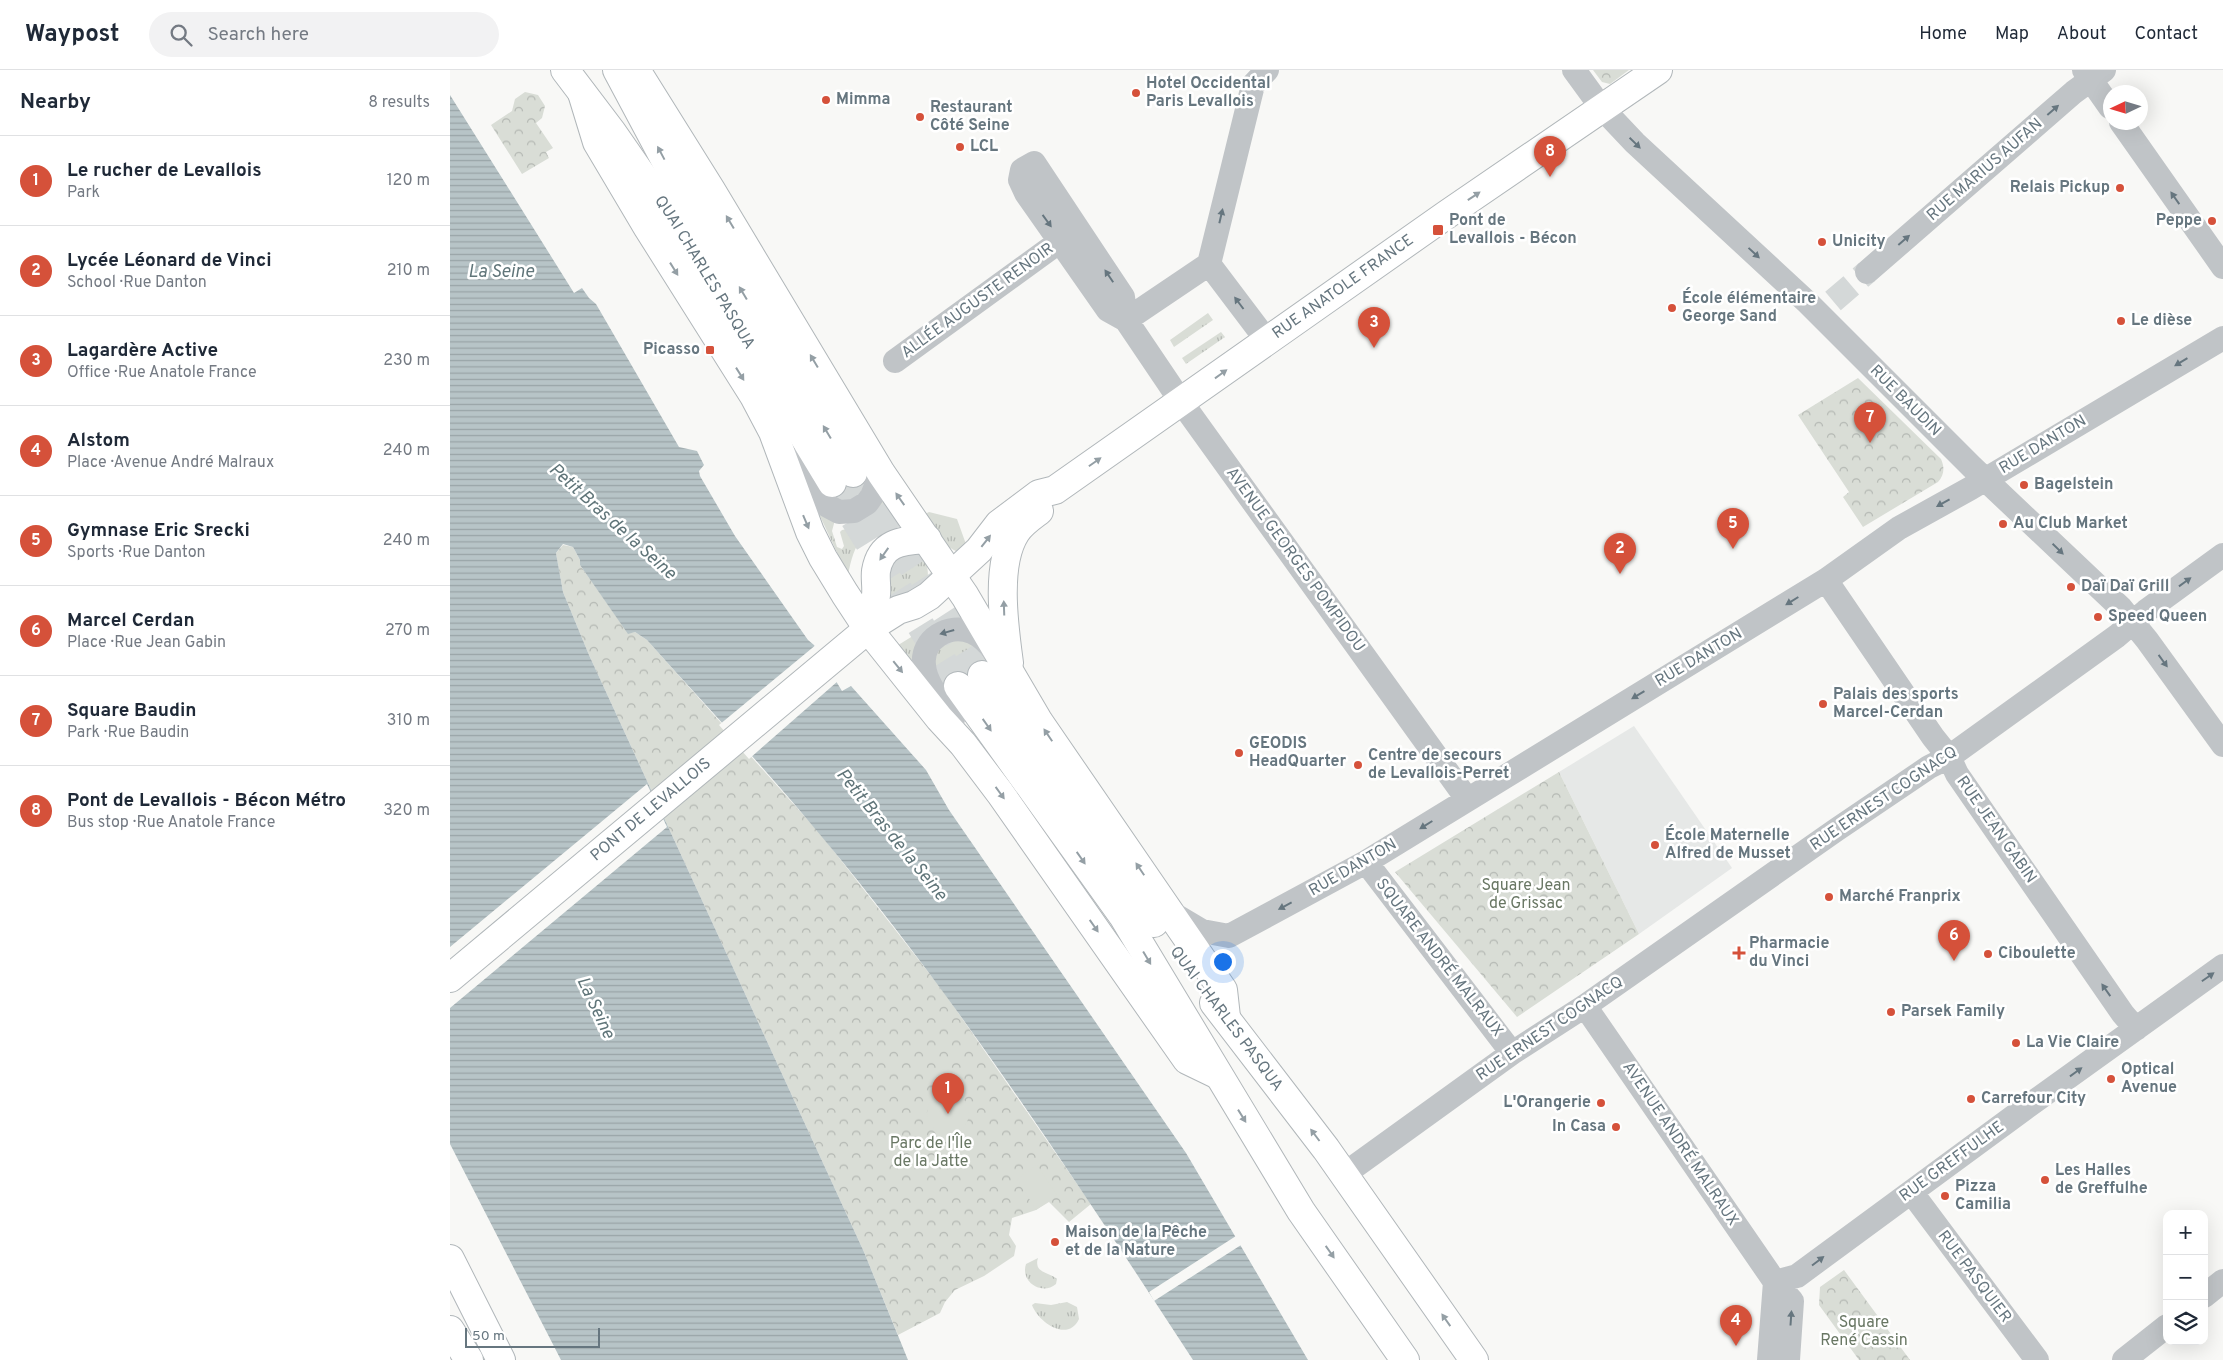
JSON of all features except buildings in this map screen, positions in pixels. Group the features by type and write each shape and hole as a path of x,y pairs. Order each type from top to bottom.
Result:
{"main road":[{"name":"QUAI CHARLES PASQUA","path":"565,70 612,132 671,217 843,478 688,203 617,70"},
{"path":"636,70 711,190 881,473 952,576 988,673 1039,722 1222,990 1226,1017"},
{"name":"RUE ANATOLE FRANCE","path":"1055,490 1182,403 1342,288 1601,107 1658,70"},
{"path":"582,93 597,142 648,228 754,396 783,458 795,495 818,549 860,636 964,744 1187,1060 1216,1074"},
{"path":"988,673 1005,638 1003,587 1008,549 1017,531 1028,518 1044,507 1055,490"},
{"name":"PONT DE LEVALLOIS","path":"450,978 860,636 898,610 922,602 979,550 998,524 1039,494 1055,490"},
{"path":"860,636 876,595 876,571 882,556 891,545 927,539"},
{"name":"QUAI CHARLES PASQUA","path":"988,673 1138,901 1196,981 1226,1017 1343,1174 1474,1360"},
{"name":"QUAI CHARLES PASQUA","path":"988,673 1122,916 1216,1074 1301,1211 1405,1360"},
{"path":"450,1259 501,1360"},
{"path":"452,1335 469,1360"}],"street":[{"path":"1126,320 1209,264 1253,85 1267,70"},
{"name":"RUE BAUDIN","path":"1574,70 1601,107 1636,144 1826,307 1985,479 2121,608 2223,745"},
{"path":"2093,73 2103,94"},
{"name":"RUE MARIUS AUFAN","path":"1867,272 2093,73"},
{"path":"2127,130 2223,267"},
{"name":"AVENUE GEORGES POMPIDOU","path":"1070,235 1123,297 1126,320 1182,403 1467,799"},
{"name":"ALLÉE AUGUSTE RENOIR","path":"895,361 1070,235"},
{"path":"1209,264 1268,342"},
{"name":"RUE DANTON","path":"1167,910 1202,931 1229,936 1366,862 1826,580 1899,528 2223,338"},
{"path":"783,458 797,463 824,504 839,512 854,511 867,503 872,496 881,473"},
{"name":"RUE ERNEST COGNACQ","path":"1343,1174 1512,1053 1585,1006 1836,830 1929,767 1949,757 2223,555"},
{"name":"RUE JEAN GABIN","path":"1826,580 1932,737 1949,757 1962,782 2123,1014 2136,1028"},
{"path":"964,744 954,721 925,673 925,652 938,634 950,630 964,630 982,638 988,673"},
{"name":"SQUARE ANDRÉ MALRAUX","path":"1366,862 1512,1053"},
{"name":"RUE GREFFULHE","path":"1775,1282 1797,1276 2223,966"},
{"name":"AVENUE ANDRÉ MALRAUX","path":"1585,1006 1775,1282 1792,1301 1788,1360"},
{"name":"RUE PASQUIER","path":"1912,1193 2037,1360"},
{"path":"2208,1293 2223,1281"},
{"path":"1769,1360 1775,1282"},
{"path":"452,1335 480,1318"},
{"path":"2124,1360 2163,1329"}],"shaded area":[{"name":"École Maternelle Alfred de Musset","path":"1634,726 1732,868 1639,934 1559,772"}],"green space":[{"path":"1593,70 1629,70 1610,84 1602,82"},
{"path":"525,92 538,95 545,106 542,118 536,123 553,148 546,152 549,158 522,174 491,125 512,111 515,99"},
{"path":"1208,313 1213,320 1174,347 1170,340"},
{"path":"1221,332 1225,337 1186,364 1182,358"},
{"path":"1858,378 1941,459 1943,465 1943,474 1938,482 1863,527 1843,497 1849,492 1798,415"},
{"path":"868,468 868,490 842,505 817,480"},
{"path":"882,498 897,516 876,525 862,537 850,564 848,576 820,516 821,514 835,520 832,531 837,547 842,549 844,546 840,532 861,526 865,514"},
{"path":"929,512 957,519 967,547 959,552 948,546 931,525 925,514"},
{"name":"Parc de l'Île de la Jatte","path":"563,545 573,547 580,560 580,565 628,633 635,632 647,640 822,836 943,991 1091,1204 1069,1222 1049,1202 1036,1210 1012,1218 1009,1235 1016,1246 1014,1256 984,1276 955,1290 945,1302 940,1313 898,1335 864,1252 589,655 563,592 556,553"},
{"path":"899,554 920,555 926,564 928,577 921,588 888,600 886,573"},
{"path":"958,604 967,619 916,670 895,647 950,613"},
{"path":"968,638 985,658 982,660 967,658 954,663 946,673 944,688 930,666 938,645"},
{"name":"Square Jean de Grissac","path":"1559,772 1639,934 1517,1017 1395,872"},
{"path":"952,1092 960,1095 966,1101 969,1113 966,1125 960,1131 944,1134 936,1131 930,1125 927,1109 930,1101 936,1095"},
{"path":"1037,1165 1057,1195 1036,1210 1017,1179"},
{"path":"1038,1258 1038,1267 1043,1272 1057,1279 1056,1284 1050,1287 1039,1288 1029,1281 1025,1271 1026,1264"},
{"name":"Square René Cassin","path":"1844,1270 1910,1360 1859,1360 1819,1305 1820,1287"},
{"path":"1067,1302 1077,1307 1079,1319 1074,1326 1061,1330 1040,1318 1032,1305 1035,1303 1051,1305"}],"water":[{"path":"450,95 574,293 582,288 596,304 679,447 697,451 704,465 699,471 700,476 735,536 808,640 814,645 842,691 851,686 926,770 949,810 1186,1153 1308,1360 1193,1360 1015,1093 969,1027 872,899 779,787 647,640 635,632 628,634 580,565 580,560 573,547 563,544 556,553 563,592 589,655 864,1252 908,1360 561,1360 450,1144"}],"pier":[{"path":"817,644 838,681 749,759 719,725"},
{"path":"647,784 667,827 450,1008 450,947"},
{"path":"1236,1236 1241,1245 1154,1301 1149,1292"}],"tunnel":[{"path":"1833,301 1867,272"},
{"path":"853,473 982,675"},
{"path":"832,483 958,686"}],"place":[{"name":"Hotel Occidental Paris Levallois","path":"1136,93"},
{"name":"Mimma","path":"826,100"},
{"name":"Restaurant Côté Seine","path":"920,117"},
{"name":"LCL","path":"960,147"},
{"name":"Pont de Levallois - Bécon Métro","path":"1550,177"},
{"name":"Relais Pickup","path":"2120,188"},
{"name":"Peppe","path":"2212,221"},
{"name":"Pont de Levallois - Bécon","path":"1438,230"},
{"name":"Unicity","path":"1822,242"},
{"name":"École élémentaire George Sand","path":"1672,308"},
{"name":"Le dièse","path":"2121,321"},
{"name":"Lagardère Active","path":"1374,348"},
{"name":"Picasso","path":"710,350"},
{"name":"Square Baudin","path":"1870,443"},
{"name":"Bagelstein","path":"2024,485"},
{"name":"Au Club Market","path":"2003,524"},
{"name":"Gymnase Eric Srecki","path":"1733,549"},
{"name":"Lycée Léonard de Vinci","path":"1620,574"},
{"name":"Daï Daï Grill","path":"2071,587"},
{"name":"Speed Queen","path":"2098,617"},
{"name":"Palais des sports Marcel-Cerdan","path":"1823,704"},
{"name":"GEODIS HeadQuarter","path":"1239,753"},
{"name":"Centre de secours de Levallois-Perret","path":"1358,765"},
{"name":"École Maternelle Alfred de Musset","path":"1655,845"},
{"name":"Marché Franprix","path":"1829,897"},
{"name":"Pharmacie du Vinci","path":"1739,953"},
{"name":"Ciboulette","path":"1988,954"},
{"name":"Marcel Cerdan","path":"1954,961"},
{"name":"Parsek Family","path":"1891,1012"},
{"name":"La Vie Claire","path":"2016,1043"},
{"name":"Optical Avenue","path":"2111,1079"},
{"name":"Carrefour City","path":"1971,1099"},
{"name":"L'Orangerie","path":"1601,1103"},
{"name":"Le rucher de Levallois","path":"948,1114"},
{"name":"In Casa","path":"1616,1127"},
{"name":"Les Halles de Greffulhe","path":"2045,1180"},
{"name":"Pizza Camilia","path":"1945,1196"},
{"name":"Maison de la Pêche et de la Nature","path":"1055,1242"},
{"name":"Alstom","path":"1736,1346"}],"water label":[{"name":"La Seine","path":"501,272"},
{"name":"Petit Bras de la Seine","path":"612,522"},
{"name":"Petit Bras de la Seine","path":"891,835"},
{"name":"La Seine","path":"595,1008"}]}
